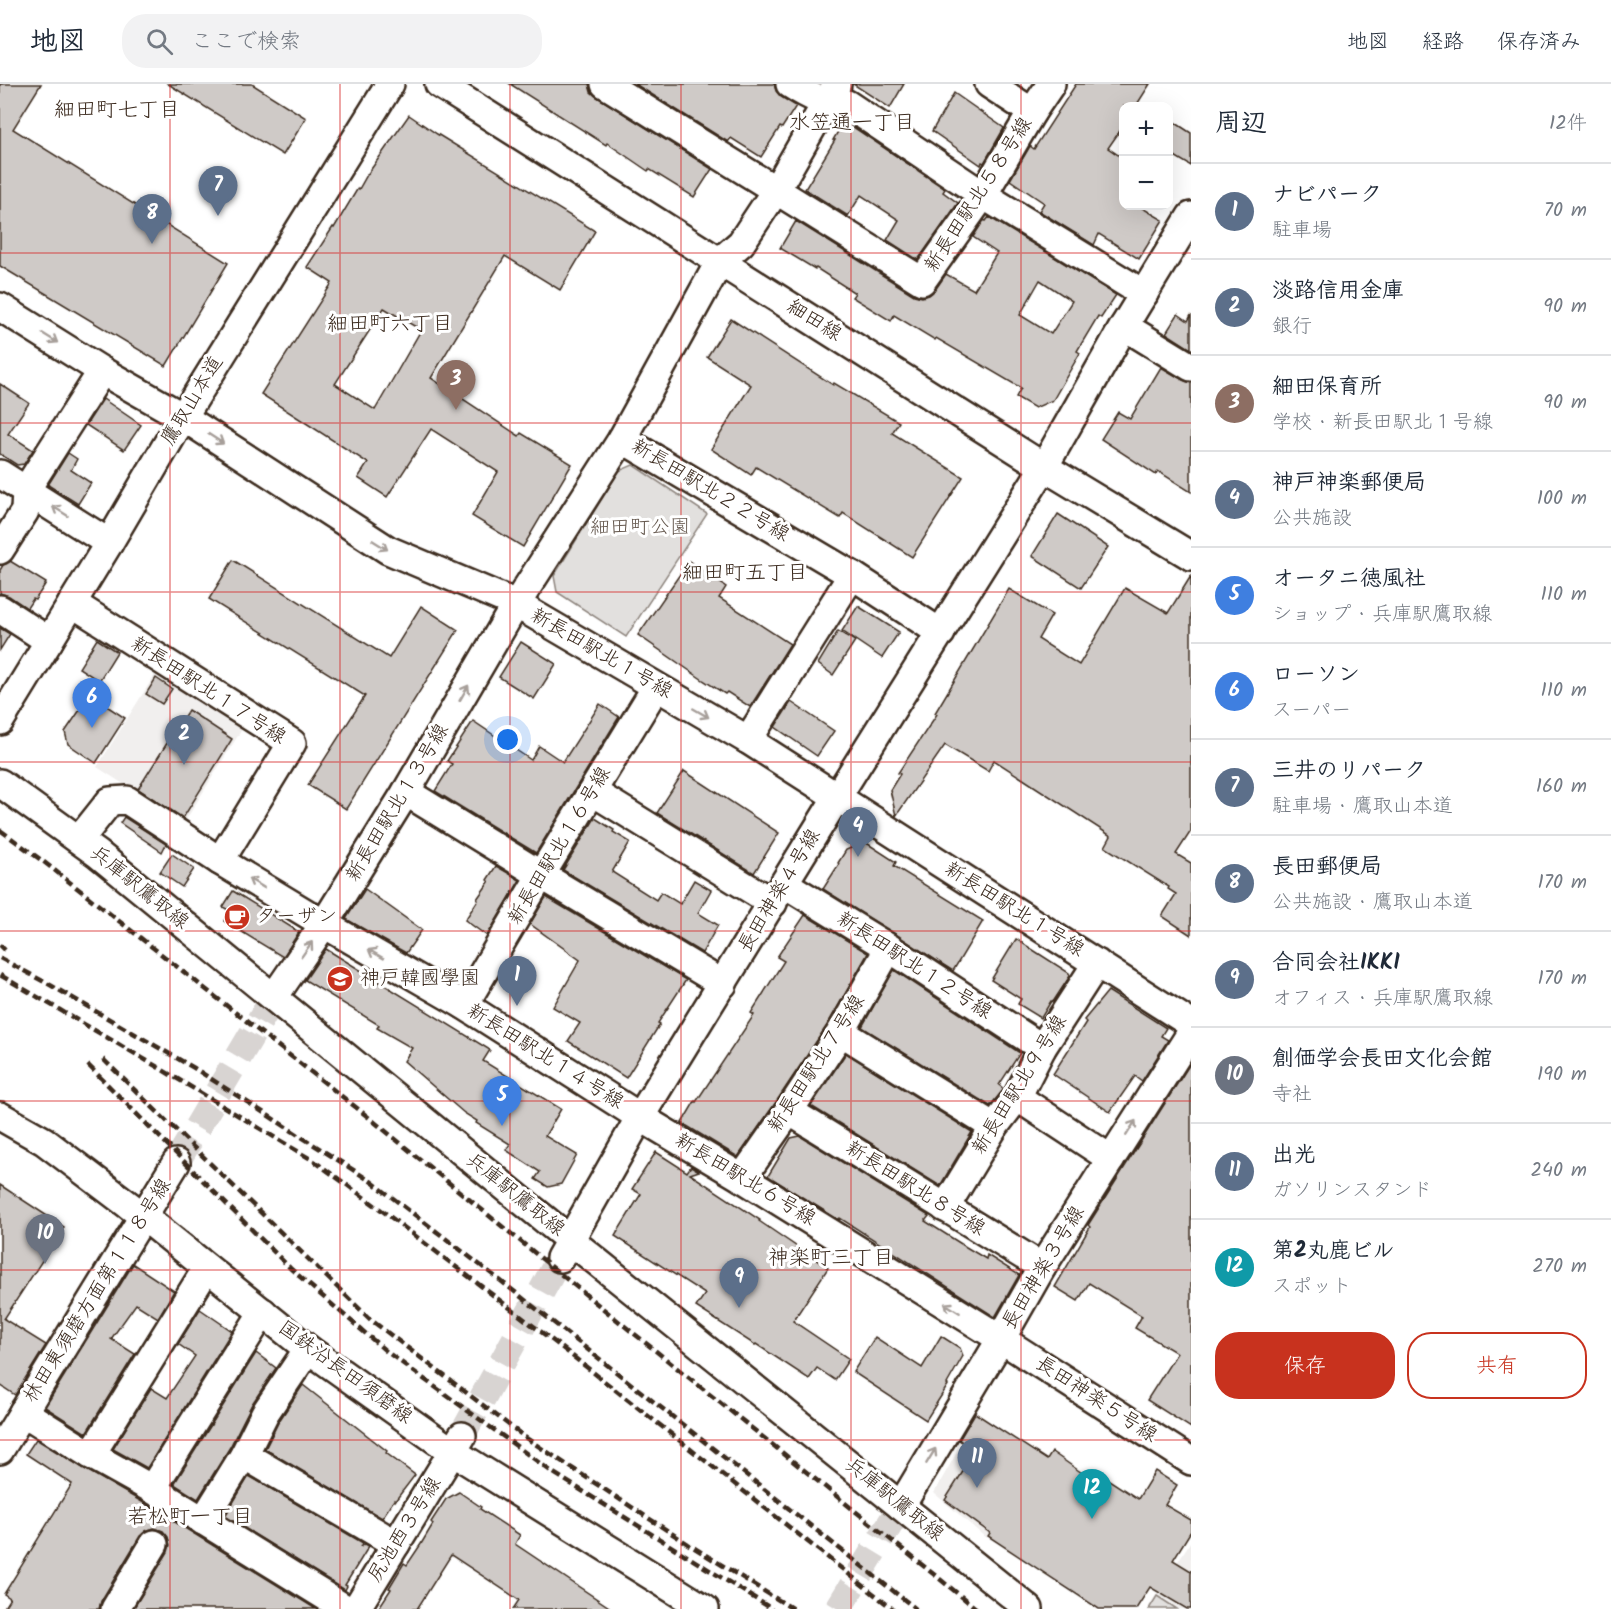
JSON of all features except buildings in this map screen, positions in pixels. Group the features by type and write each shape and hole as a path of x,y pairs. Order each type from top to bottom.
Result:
{"street":[{"name":"鷹取山本道","path":"0,721 183,417 390,84"},
{"name":"細田線","path":"439,84 1044,467 1191,556"},
{"path":"605,84 776,190"},
{"path":"790,84 806,94 832,93 983,195 1143,294"},
{"path":"989,84 1032,112"},
{"name":"新長田駅北５８号線","path":"776,190 922,282 983,195 1051,84"},
{"name":"新長田駅北２２号線","path":"832,93 776,190 741,243 720,261 622,439 852,575 941,633"},
{"name":"長田神楽４号線","path":"565,1249 640,1117 1044,467 1124,326 1191,216"},
{"name":"新長田駅北１号線","path":"0,307 102,371 183,417 388,550 516,604 748,740 1191,1024"},
{"path":"1124,326 1191,367"},
{"path":"0,550 25,511 26,490 102,371"},
{"name":"新長田駅北１３号線","path":"274,997 324,924 406,792 516,604 622,439"},
{"path":"0,474 109,543"},
{"path":"748,740 852,575"},
{"name":"新長田駅北１７号線","path":"72,603 291,743 220,861"},
{"path":"0,609 49,641"},
{"name":"新長田駅北１６号線","path":"464,1005 656,687"},
{"name":"兵庫駅鷹取線","path":"0,783 79,840 274,997 565,1249 901,1506 1029,1609"},
{"path":"406,792 723,984"},
{"name":"新長田駅北１２号線","path":"593,792 779,894 889,948 1042,1048"},
{"name":"新長田駅北１４号線","path":"79,840 110,801 127,800 220,861 464,1005 640,1117"},
{"name":"新長田駅北７号線","path":"742,1178 841,1032 889,948"},
{"name":"新長田駅北９号線","path":"945,1208 994,1127 1017,1097 1042,1048 1097,963"},
{"path":"841,1032 994,1127"},
{"name":"長田神楽３号線","path":"901,1506 1042,1267 1191,1033"},
{"path":"1017,1097 1111,1159"},
{"name":"新長田駅北８号線","path":"789,1111 1042,1267"},
{"name":"国鉄沿長田須磨線","path":"0,1116 44,1141 143,1216 308,1349 458,1443 705,1609"},
{"name":"新長田駅北６号線","path":"640,1117 1001,1339"},
{"name":"林田東須磨方面第１１８号線","path":"0,1450 176,1163"},
{"path":"91,1455 207,1268"},
{"path":"152,1488 263,1312"},
{"name":"長田神楽５号線","path":"1001,1339 1191,1461"},
{"path":"203,1521 243,1455 265,1413 308,1349"},
{"path":"23,1412 91,1455 152,1488 345,1609"},
{"name":"尻池西３号線","path":"356,1609 458,1443"},
{"path":"243,1455 396,1544"},
{"path":"115,1609 154,1544"}],"shaded area":[{"path":"157,671 244,726 184,823 97,767"},
{"path":"961,1445 1021,1483 986,1538 934,1493"},
{"path":"1191,1541 1191,1609 1147,1609"}],"green space":[{"name":"細田町公園","path":"633,465 707,514 626,637 557,592 554,576 619,471"},
{"path":"1157,1596 1177,1609 1149,1609"}],"tunnel":[{"path":"176,1163 274,997"},
{"path":"462,1435 560,1258"},
{"path":"838,1609 901,1506"}],"railway":[{"path":"0,830 44,862 372,1120 977,1609"},
{"path":"0,945 5,950"},
{"path":"0,958 194,1068 372,1182 916,1609"},
{"path":"0,975 314,1161 561,1347 893,1609"},
{"path":"103,1059 371,1320 526,1438 688,1544 793,1609"},
{"path":"88,1065 291,1269 387,1352 552,1472 772,1609"}],"place":[{"name":"三井のリパーク","path":"218,216"},
{"name":"長田郵便局","path":"152,244"},
{"name":"細田保育所","path":"456,410"},
{"name":"ローソン","path":"92,728"},
{"name":"淡路信用金庫","path":"184,765"},
{"name":"神戸神楽郵便局","path":"858,857"},
{"name":"ターザン","path":"237,917"},
{"name":"神戸韓國學園","path":"340,979"},
{"name":"ナビパーク","path":"517,1006"},
{"name":"オータニ徳風社","path":"502,1126"},
{"name":"創価学会長田文化会館","path":"45,1264"},
{"name":"合同会社IKKI","path":"739,1308"},
{"name":"出光","path":"977,1488"},
{"name":"第2丸鹿ビル","path":"1092,1519"}],"district":[{"name":"細田町七丁目","path":"117,110"},
{"name":"水笠通一丁目","path":"852,123"},
{"name":"細田町六丁目","path":"390,324"},
{"name":"細田町五丁目","path":"745,573"},
{"name":"神楽町三丁目","path":"831,1258"},
{"name":"若松町一丁目","path":"190,1517"}]}
